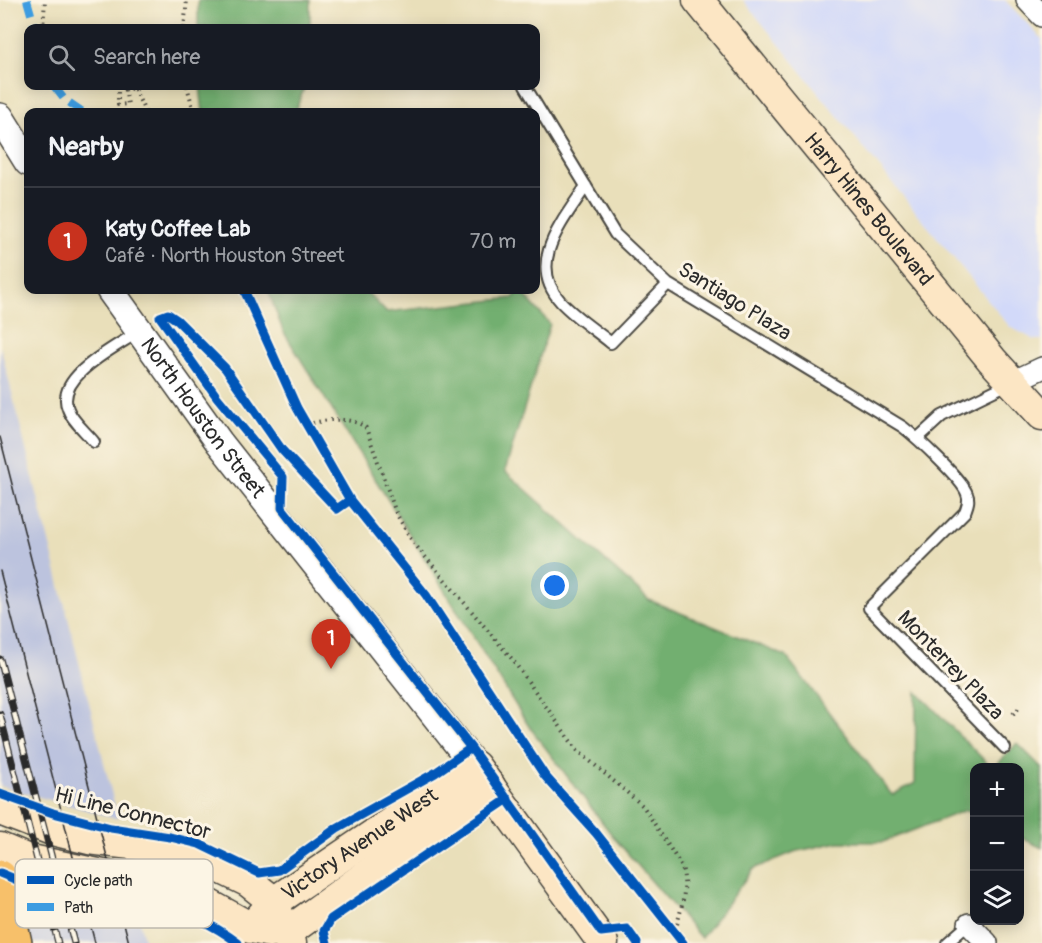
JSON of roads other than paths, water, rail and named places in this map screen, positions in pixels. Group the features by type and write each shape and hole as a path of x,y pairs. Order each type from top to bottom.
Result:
{"highway":[{"path":"0,878 15,943"}],"main road":[{"name":"Harry Hines Boulevard","path":"698,0 1012,382 1042,415"},
{"name":"Victory Avenue West","path":"251,928 274,902 482,776"},
{"name":"Victory Avenue West","path":"288,939 482,776"},
{"name":"North Houston Street","path":"482,776 603,943"},
{"path":"0,810 52,830 184,854 196,859"},
{"path":"0,848 26,859"},
{"path":"213,866 249,882 274,902 288,939"},
{"path":"213,907 251,928 288,939"}],"street":[{"path":"1027,0 1042,16"},
{"path":"0,117 24,156"},
{"name":"North Houston Street","path":"113,294 219,442 482,776"},
{"path":"1012,382 1042,368"},
{"path":"969,924 987,943"}],"lane":[{"name":"Santiago Plaza","path":"527,90 538,108"},
{"name":"Santiago Plaza","path":"540,111 615,234 668,284 918,438 965,490 968,504 958,520 869,608"},
{"path":"586,186 549,244 545,260 550,286 560,301 611,343 668,284"},
{"path":"94,442 67,408 67,389 78,373 138,332"},
{"path":"918,438 942,416 1012,382"},
{"name":"Monterrey Plaza","path":"869,608 1005,748"},
{"path":"947,943 969,924"}],"tram line":[{"path":"0,437 108,859"},
{"path":"0,571 74,859"},
{"path":"91,928 95,943"},
{"path":"125,928 129,943"}],"railway":[{"path":"0,659 52,859"},
{"path":"0,714 37,859"},
{"path":"54,928 58,943"},
{"path":"70,928 74,943"}],"place":[{"name":"Katy Coffee Lab","path":"331,669"}]}
